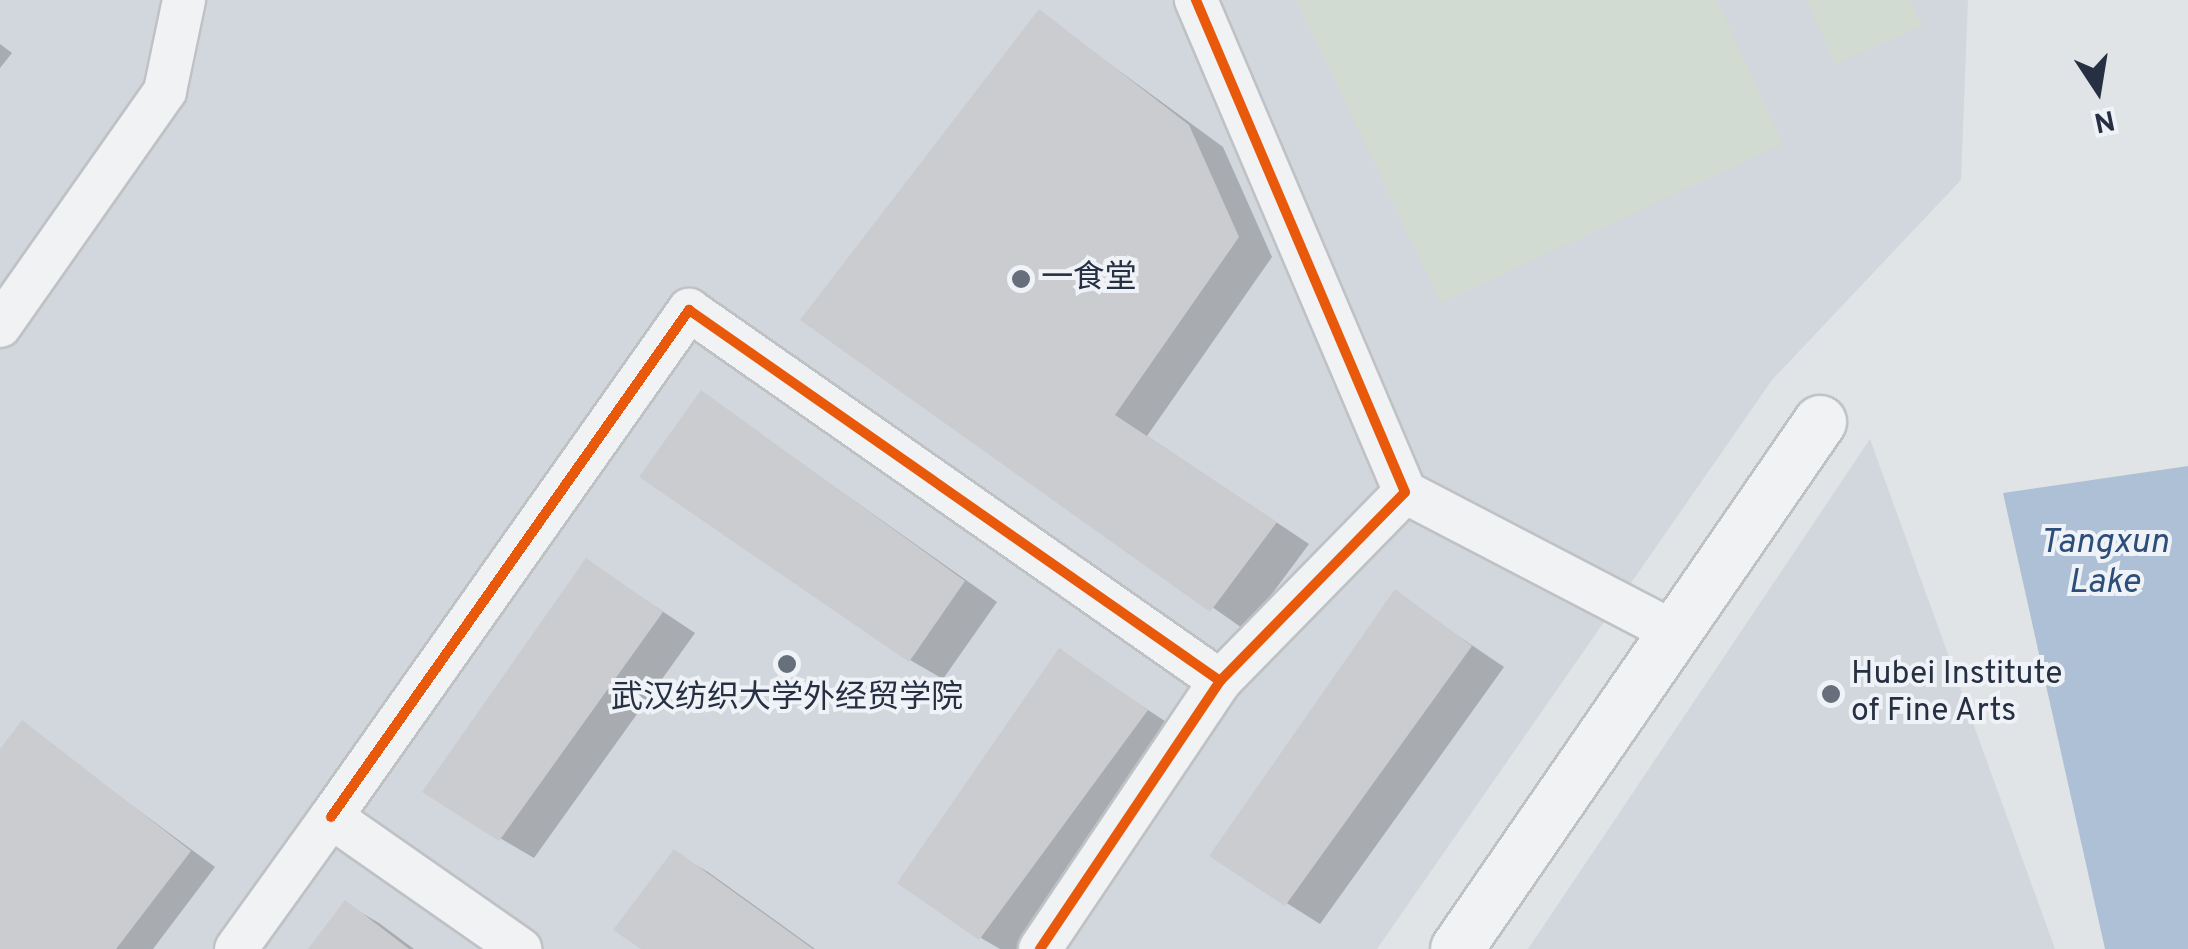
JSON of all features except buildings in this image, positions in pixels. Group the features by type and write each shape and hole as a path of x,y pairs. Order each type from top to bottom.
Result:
{"street":[{"path":"0,326 164,91 184,0"},
{"path":"1196,0 1405,492 1676,633"},
{"path":"236,949 688,310 1220,681"},
{"path":"1457,949 1820,422"},
{"path":"1040,949 1220,681 1405,492"},
{"path":"331,817 520,949"}],"shaded area":[{"name":"武汉纺织大学外经贸学院","path":"0,0 1968,0 1961,180 1772,380 1377,949 0,949"},
{"path":"1296,0 1717,0 1783,144 1441,303"},
{"path":"1806,0 1910,0 1923,26 1835,64"},
{"name":"Hubei Institute of Fine Arts","path":"1870,439 2055,949 1528,949"}],"water":[{"name":"Tangxun Lake","path":"2188,466 2188,949 2105,949 2003,493"}],"cycle path":[{"path":"1040,949 1220,681 1405,492 1196,0"},
{"path":"331,817 689,310 1220,681"}],"place":[{"name":"一食堂","path":"1021,279"},
{"name":"武汉纺织大学外经贸学院","path":"787,664"},
{"name":"Hubei Institute of Fine Arts","path":"1831,694"}]}
